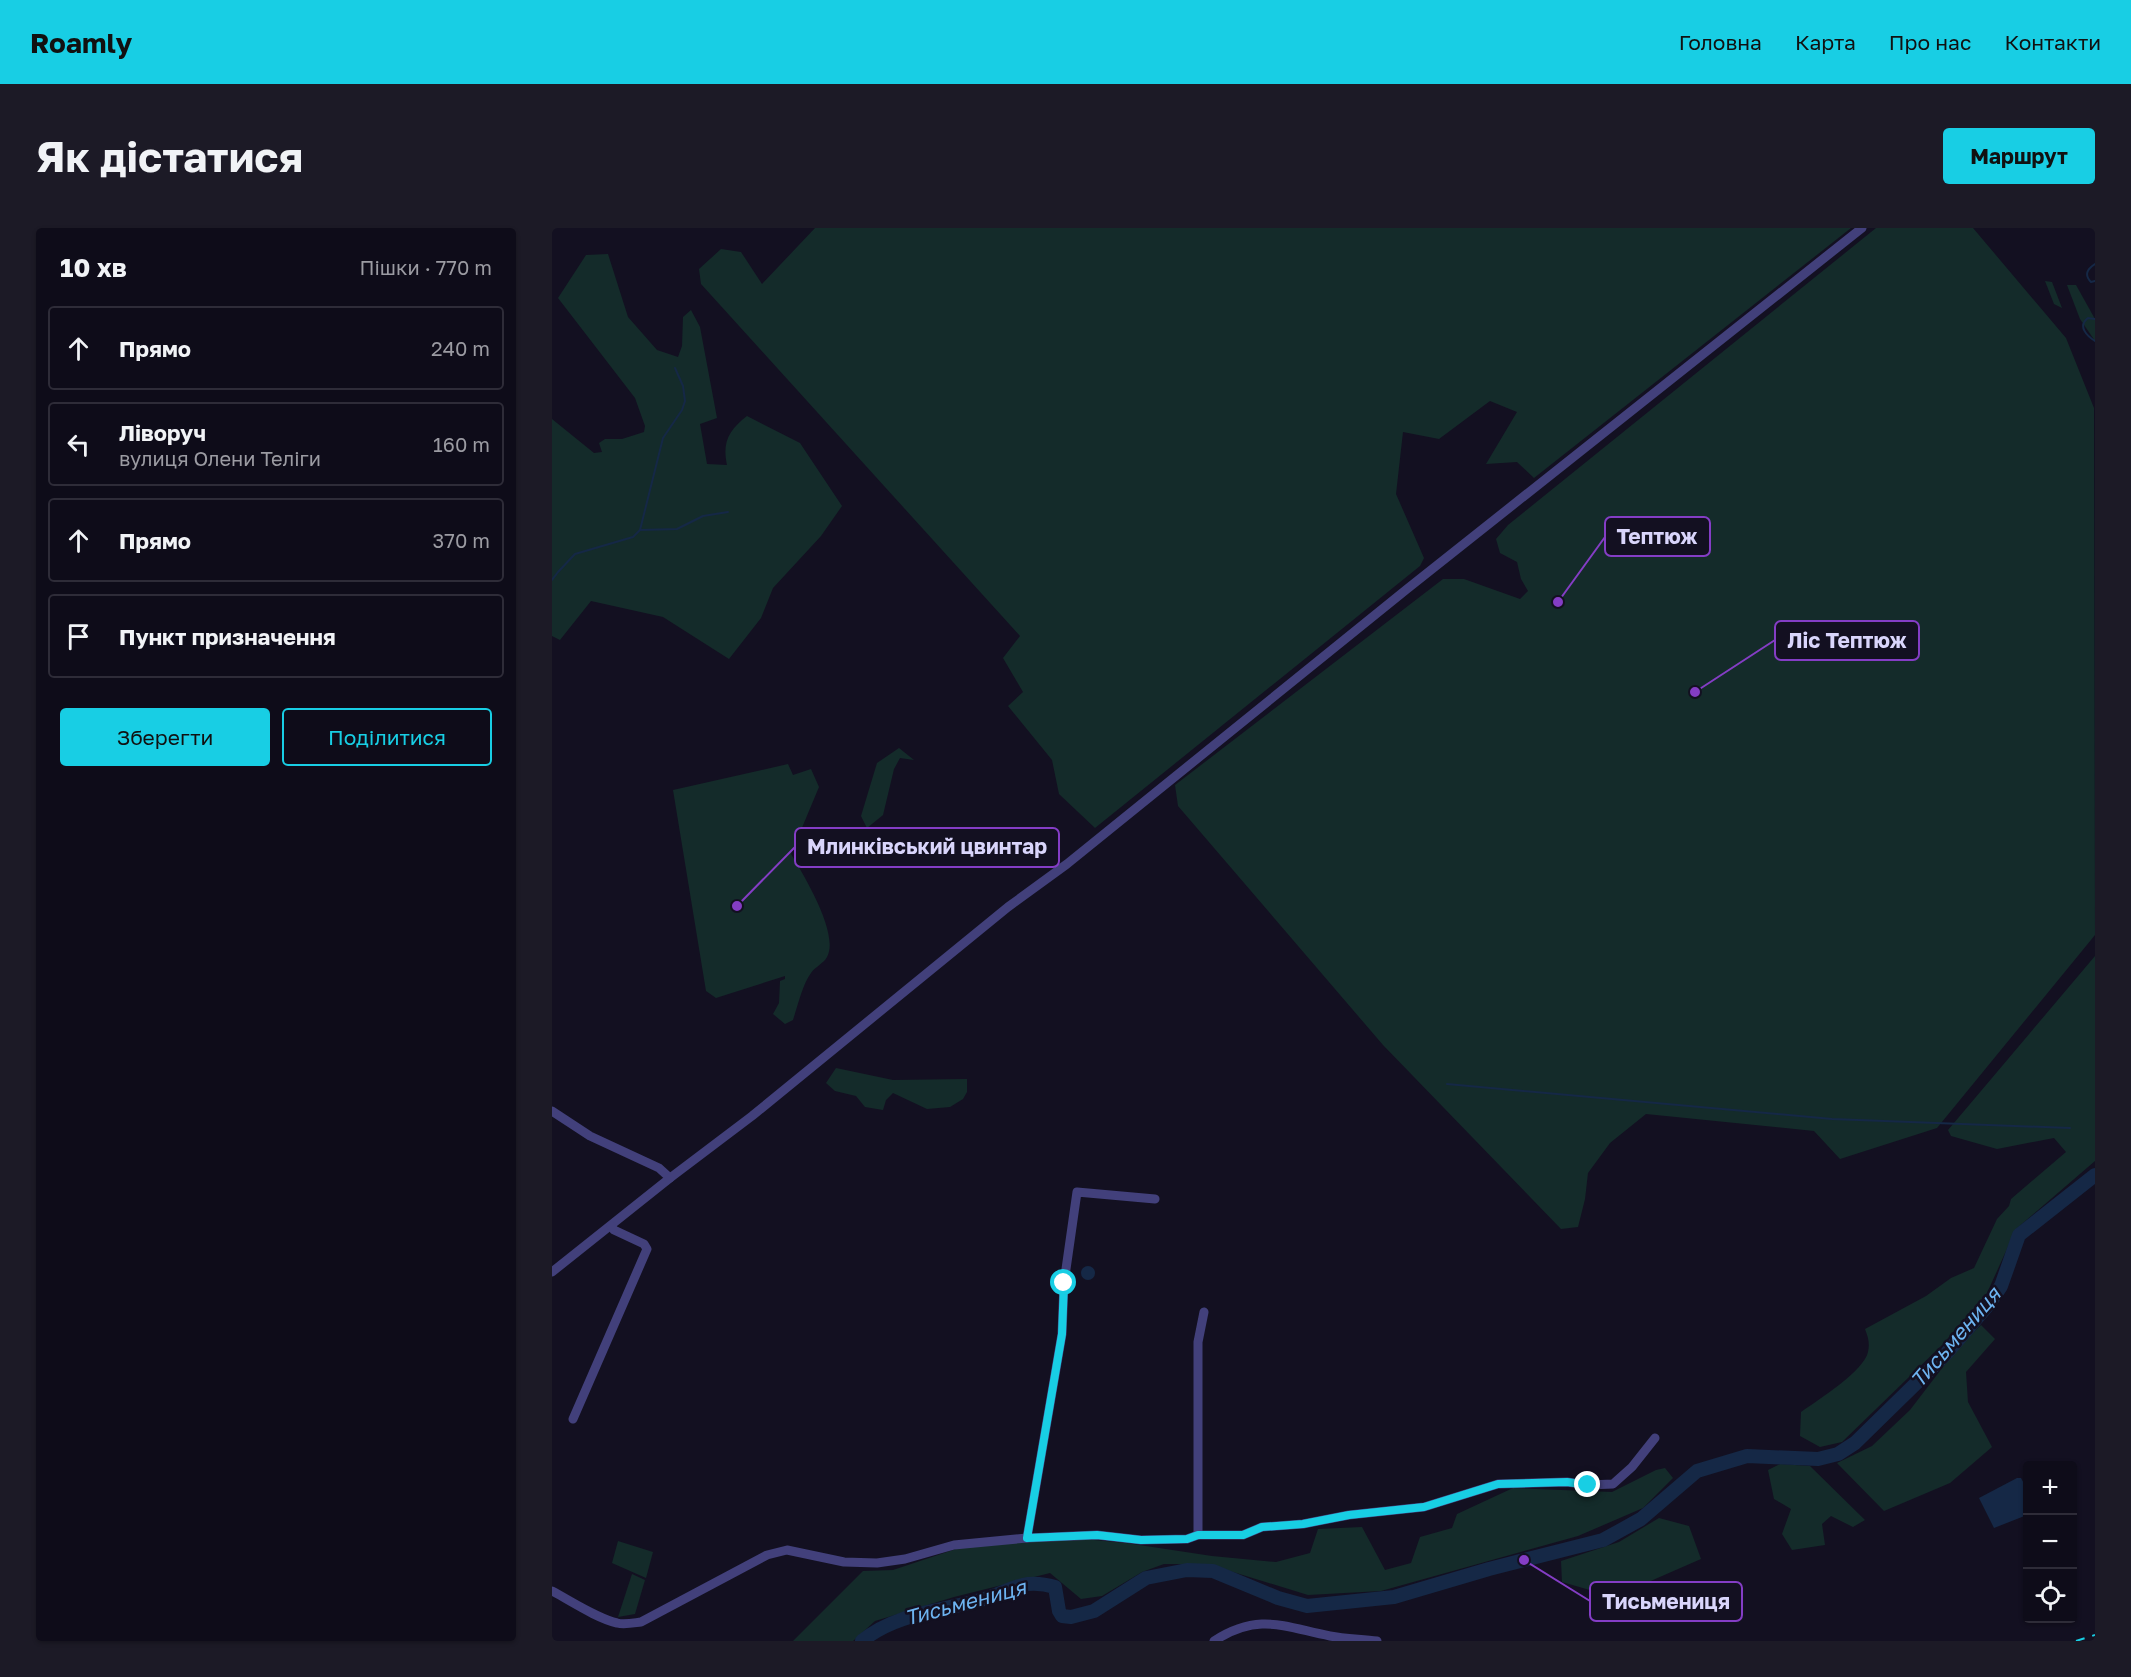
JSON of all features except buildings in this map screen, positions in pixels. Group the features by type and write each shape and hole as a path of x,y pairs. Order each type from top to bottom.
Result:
{"street":[{"path":"552,1272 752,1116 991,921 1067,864 1389,604 1862,228"},
{"path":"552,1111 590,1136 659,1168 670,1178"},
{"path":"1027,1538 1062,1334 1064,1283 1077,1192 1155,1199"},
{"path":"573,1419 647,1249 644,1244 614,1230 611,1226"},
{"path":"1198,1535 1198,1342 1204,1312"},
{"path":"552,1591 606,1619 618,1624 629,1624 641,1622 767,1555 787,1550 844,1562 877,1563 905,1559 954,1545 1027,1538 1097,1535 1141,1540 1187,1539 1198,1535 1243,1535 1262,1527 1303,1524 1349,1515 1424,1507 1498,1484 1567,1482 1588,1485 1613,1484 1632,1467 1655,1438"},
{"path":"1214,1641 1237,1628 1273,1623 1330,1636 1377,1641"}],"green space":[{"path":"815,228 1851,228 1534,478 1517,462 1486,464 1517,412 1490,401 1439,439 1403,432 1396,494 1424,558 1420,566 1095,828 1059,794 1052,760 1008,706 1023,692 1003,658 1020,636 701,284 699,269 721,249 741,252 762,284"},
{"path":"1876,228 1973,228 2066,338 2094,408 2095,935 1937,1128 1840,1159 1814,1131 1646,1114 1610,1143 1588,1173 1578,1227 1561,1229 1383,1045 1178,806 1175,785 1443,579 1464,579 1520,599 1528,591 1521,579 1517,562 1500,553 1496,539 1508,525"},
{"path":"608,254 628,317 657,350 678,357 682,346 683,317 691,310 700,327 717,418 700,424 707,464 727,465 725,450 728,437 747,416 800,443 842,506 821,536 773,588 761,618 729,659 663,617 591,601 560,640 552,636 552,419 594,453 602,452 599,443 605,439 622,439 644,432 645,426 635,398 558,298 586,255"},
{"path":"2045,281 2052,282 2062,308 2054,304"},
{"path":"2067,285 2076,285 2095,319 2095,341 2080,319"},
{"path":"899,748 914,760 900,758 894,769 883,815 867,828 861,816 877,763"},
{"path":"788,764 793,775 811,769 819,787 791,854 818,904 829,934 830,947 826,959 808,977 793,1020 785,1024 773,1014 779,1003 780,981 785,979 785,976 716,998 706,991 673,790"},
{"path":"2095,956 2095,1161 2016,1229 1987,1293 1942,1345 1842,1442 1820,1447 1800,1436 1801,1412 1839,1385 1865,1360 1869,1346 1865,1329 1926,1296 1951,1278 1974,1268 1997,1219 2009,1206 2011,1199 2066,1152 2054,1138 1997,1149 1951,1136 1948,1130"},
{"path":"836,1068 893,1080 967,1079 967,1092 963,1099 950,1107 927,1109 893,1093 886,1100 883,1110 865,1107 856,1096 835,1091 826,1083"},
{"path":"1981,1325 1995,1339 1966,1372 1968,1402 1992,1447 1950,1483 1884,1511 1837,1463 1872,1446 1910,1410 1956,1350"},
{"path":"1780,1464 1810,1466 1865,1520 1853,1527 1831,1516 1822,1524 1825,1545 1792,1550 1782,1534 1791,1509 1774,1499 1768,1470"},
{"path":"1665,1468 1673,1478 1643,1508 1578,1536 1381,1591 1308,1595 1207,1564 1164,1564 1142,1572 1102,1596 1081,1599 1050,1573 954,1597 875,1621 853,1641 793,1641 863,1571 893,1570 971,1544 1083,1539 1276,1562 1310,1553 1318,1529 1362,1527 1385,1570 1411,1563 1420,1537 1452,1528 1457,1514 1513,1488 1612,1492 1656,1470"},
{"path":"1659,1518 1689,1526 1701,1559 1614,1597 1562,1582 1561,1561 1619,1542"},
{"path":"618,1541 653,1552 646,1578 612,1563"},
{"path":"632,1574 645,1580 635,1614 618,1617"}],"water":[{"path":"1085,1266 1091,1266 1095,1273 1091,1280 1085,1280 1081,1276 1081,1270"},
{"path":"2021,1478 2023,1482 2023,1517 1994,1528 1979,1498"}],"waterway":[{"path":"2095,264 2088,270 2087,275 2091,282 2095,281"},
{"path":"2095,319 2088,318 2083,324 2086,334 2095,341"},
{"path":"552,580 575,554 633,537 640,530 663,438 682,410 685,401 683,386 675,368"},
{"path":"640,530 677,529 703,516 728,512"},
{"path":"1447,1084 1832,1119 2070,1128"},
{"name":"Тисьмениця","path":"862,1641 890,1624 904,1619 984,1599 1028,1584 1055,1587 1059,1611 1062,1616 1071,1617 1094,1611 1146,1578 1187,1570 1213,1571 1278,1598 1307,1606 1394,1597 1489,1569 1603,1540 1641,1519 1697,1471 1747,1456 1818,1459 1838,1454 1855,1443 1946,1354 1989,1304 2001,1286 2019,1235 2095,1175"}],"railway":[{"path":"2076,1641 2095,1635"}],"place":[{"name":"Тептюж","path":"1558,602"},
{"name":"Ліс Тептюж","path":"1695,692"},
{"name":"Млинківський цвинтар","path":"737,906"},
{"name":"Тисьмениця","path":"1524,1560"}],"route":[{"path":"1064,1283 1062,1334 1027,1538 1097,1535 1141,1540 1187,1539 1198,1535 1243,1535 1262,1527 1303,1524 1349,1515 1424,1507 1498,1484 1567,1482 1588,1485"}]}
